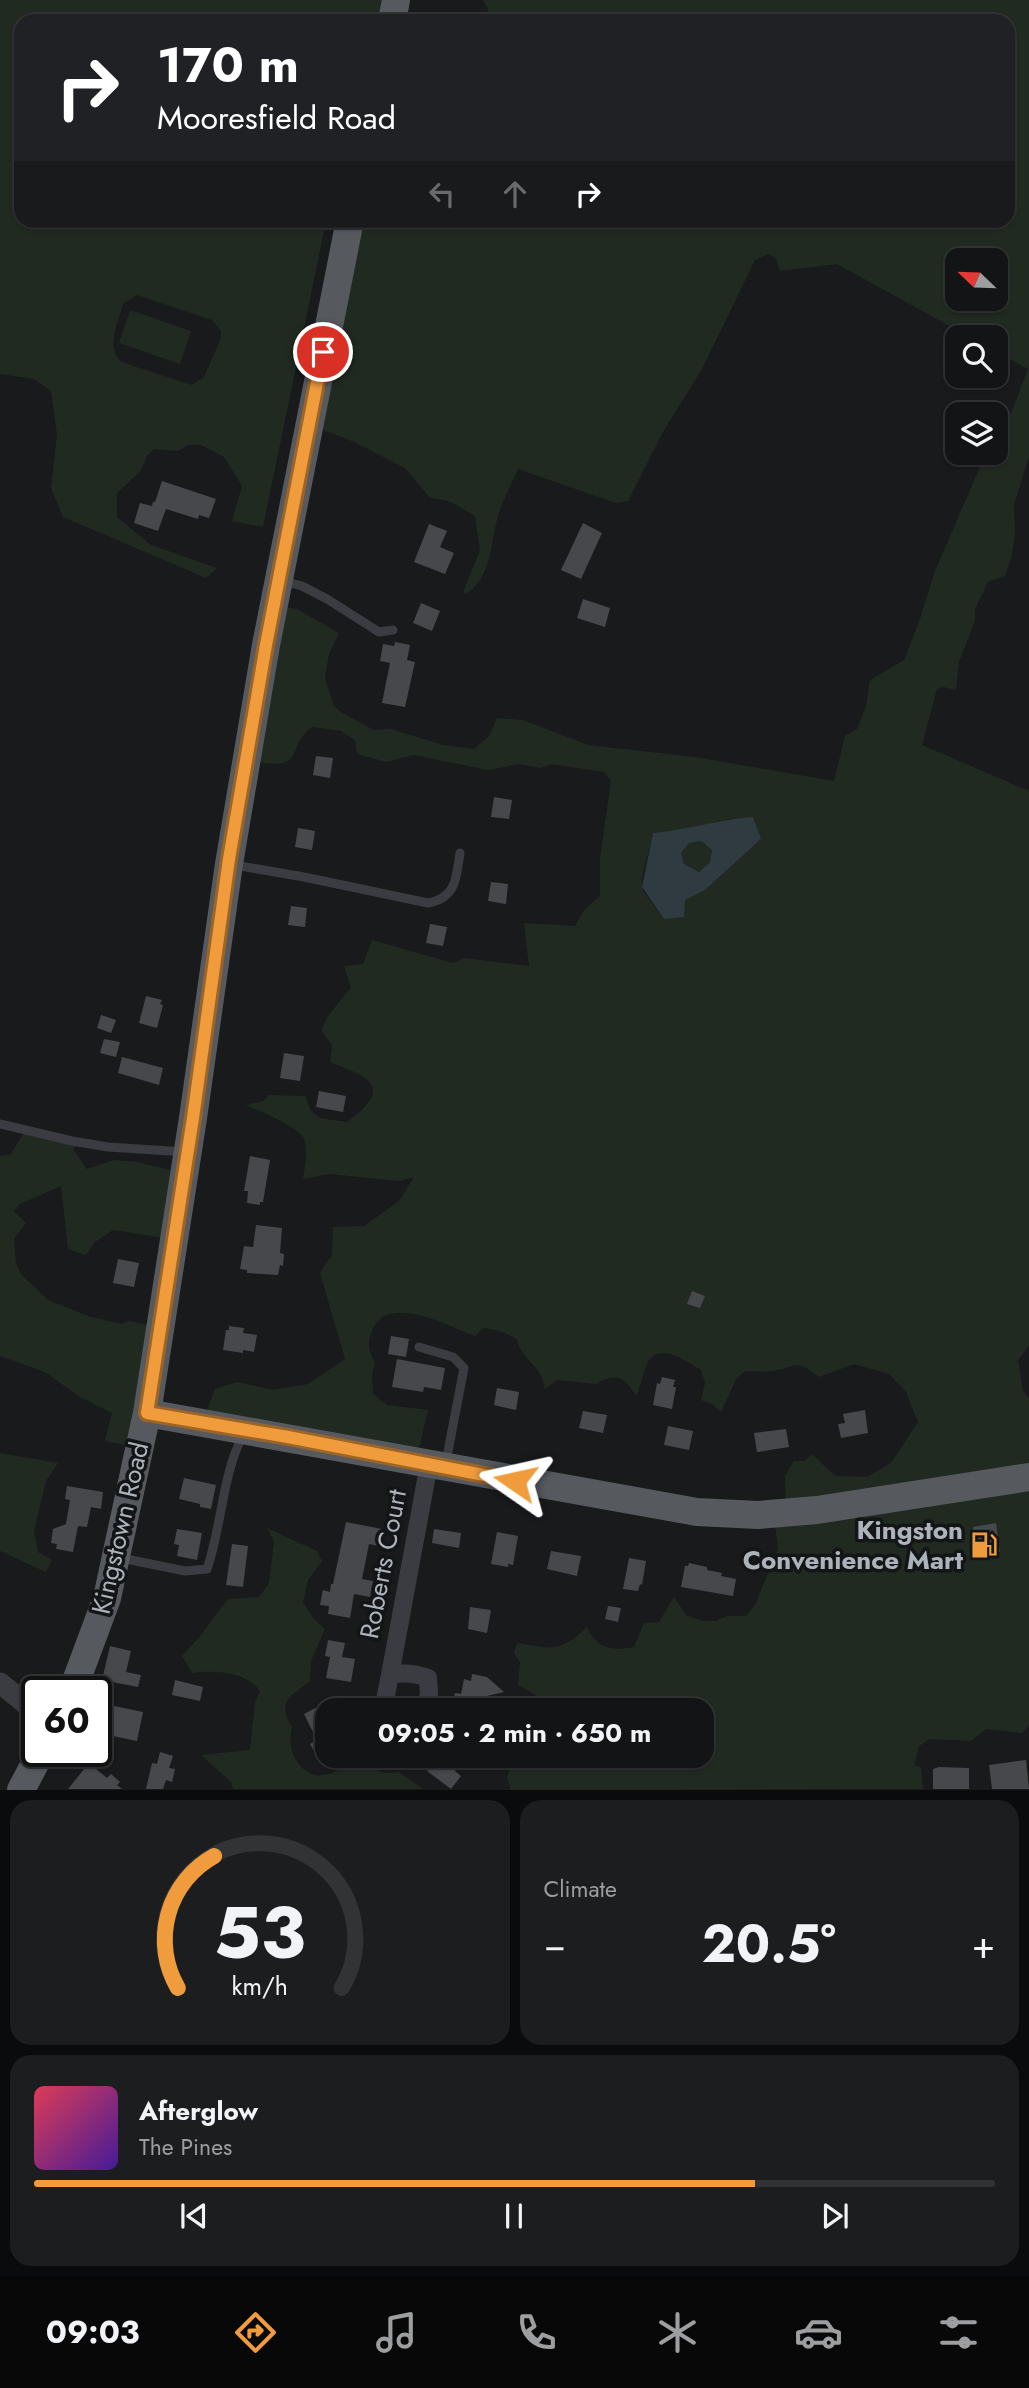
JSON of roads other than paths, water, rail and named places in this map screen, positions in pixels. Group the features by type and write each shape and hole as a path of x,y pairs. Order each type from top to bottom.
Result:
{"main road":[{"path":"147,1413 229,864 278,580 348,228"},
{"name":"Kingstown Road","path":"78,1676 103,1609 147,1413 697,1512 758,1515 817,1510 1029,1477"},
{"path":"21,1790 33,1767"}],"street":[{"name":"Roberts Court","path":"385,1698 437,1466"},
{"name":"Roberts Court","path":"390,1675 416,1673 428,1678 428,1698"},
{"path":"0,1682 21,1700"}],"lane":[{"path":"278,580 302,586 379,632 393,630"},
{"path":"229,864 428,903 441,901 448,894 455,883 460,853"},
{"path":"0,1124 108,1147 187,1152"},
{"path":"419,1347 453,1357 464,1368 437,1466"},
{"path":"116,1557 186,1571 207,1569 234,1451 246,1430"}],"place":[{"name":"Kingston Convenience Mart","path":"984,1545"}]}
